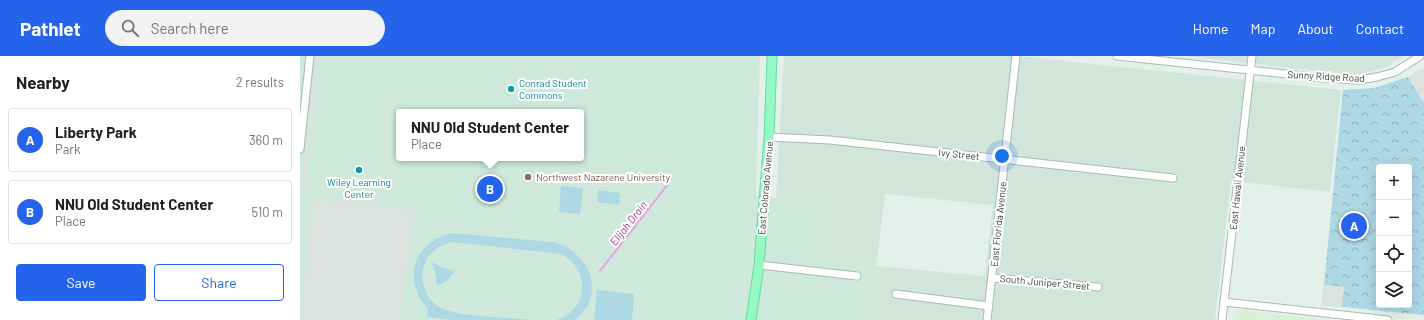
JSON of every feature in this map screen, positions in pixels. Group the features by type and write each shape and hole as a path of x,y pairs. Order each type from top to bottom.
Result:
{"main road":[{"name":"East Colorado Avenue","path":"751,320 759,265 769,137 772,56"}],"street":[{"path":"300,149 303,87 310,56"},
{"name":"East Florida Avenue","path":"988,320 1016,56"},
{"name":"Sunny Ridge Road","path":"1117,56 1323,78 1359,80 1395,72 1420,56"},
{"name":"East Hawaii Avenue","path":"1222,320 1252,56"},
{"name":"Ivy Street","path":"769,137 830,140 1173,178"},
{"path":"759,265 857,276"},
{"name":"South Juniper Street","path":"993,278 1098,287"},
{"path":"896,294 989,306"},
{"path":"1224,302 1388,320"}],"shaded area":[{"name":"Northwest Nazarene University","path":"300,56 760,56 756,196 825,203 820,253 877,260 870,320 300,320"},
{"path":"316,56 320,56 305,191 301,193"},
{"path":"784,56 1018,56 1341,90 1330,192 1231,181 1215,320 870,320 876,266 985,276 993,205 885,194 877,260 820,253 776,198"},
{"path":"1185,56 1403,56 1385,68 1354,75"},
{"path":"1424,67 1424,103 1408,77"},
{"path":"313,198 416,210 400,320 300,320"},
{"path":"1324,285 1344,287 1342,307 1322,305"},
{"path":"1242,310 1325,320 1234,320 1235,314"}],"green space":[{"path":"1408,77 1424,103 1424,315 1322,305 1343,90 1374,88"},
{"path":"561,186 583,188 580,214 559,212"},
{"path":"598,190 620,193 619,205 597,202"},
{"path":"452,233 552,242 565,247 576,254 584,263 590,274 592,286 591,298 585,310 575,320 556,320 567,315 575,308 580,299 582,289 578,269 571,261 561,254 453,242 439,247 431,253 424,266 422,278 423,284 431,300 436,305 450,311 486,317 535,320 452,320 427,317 428,309 415,286 414,274 416,263 428,244"},
{"path":"433,262 436,265 454,271 449,279 442,284 437,285 434,267 431,264"},
{"path":"597,290 634,294 632,320 594,320"}],"waterway":[{"name":"Elijah Drain","path":"600,271 668,184"}],"place":[{"name":"Conrad Student Commons","path":"511,89"},
{"name":"Wiley Learning Center","path":"359,170"},
{"name":"Northwest Nazarene University","path":"528,177"},
{"name":"NNU Old Student Center","path":"490,189"},
{"name":"Liberty Park","path":"1354,226"}]}
